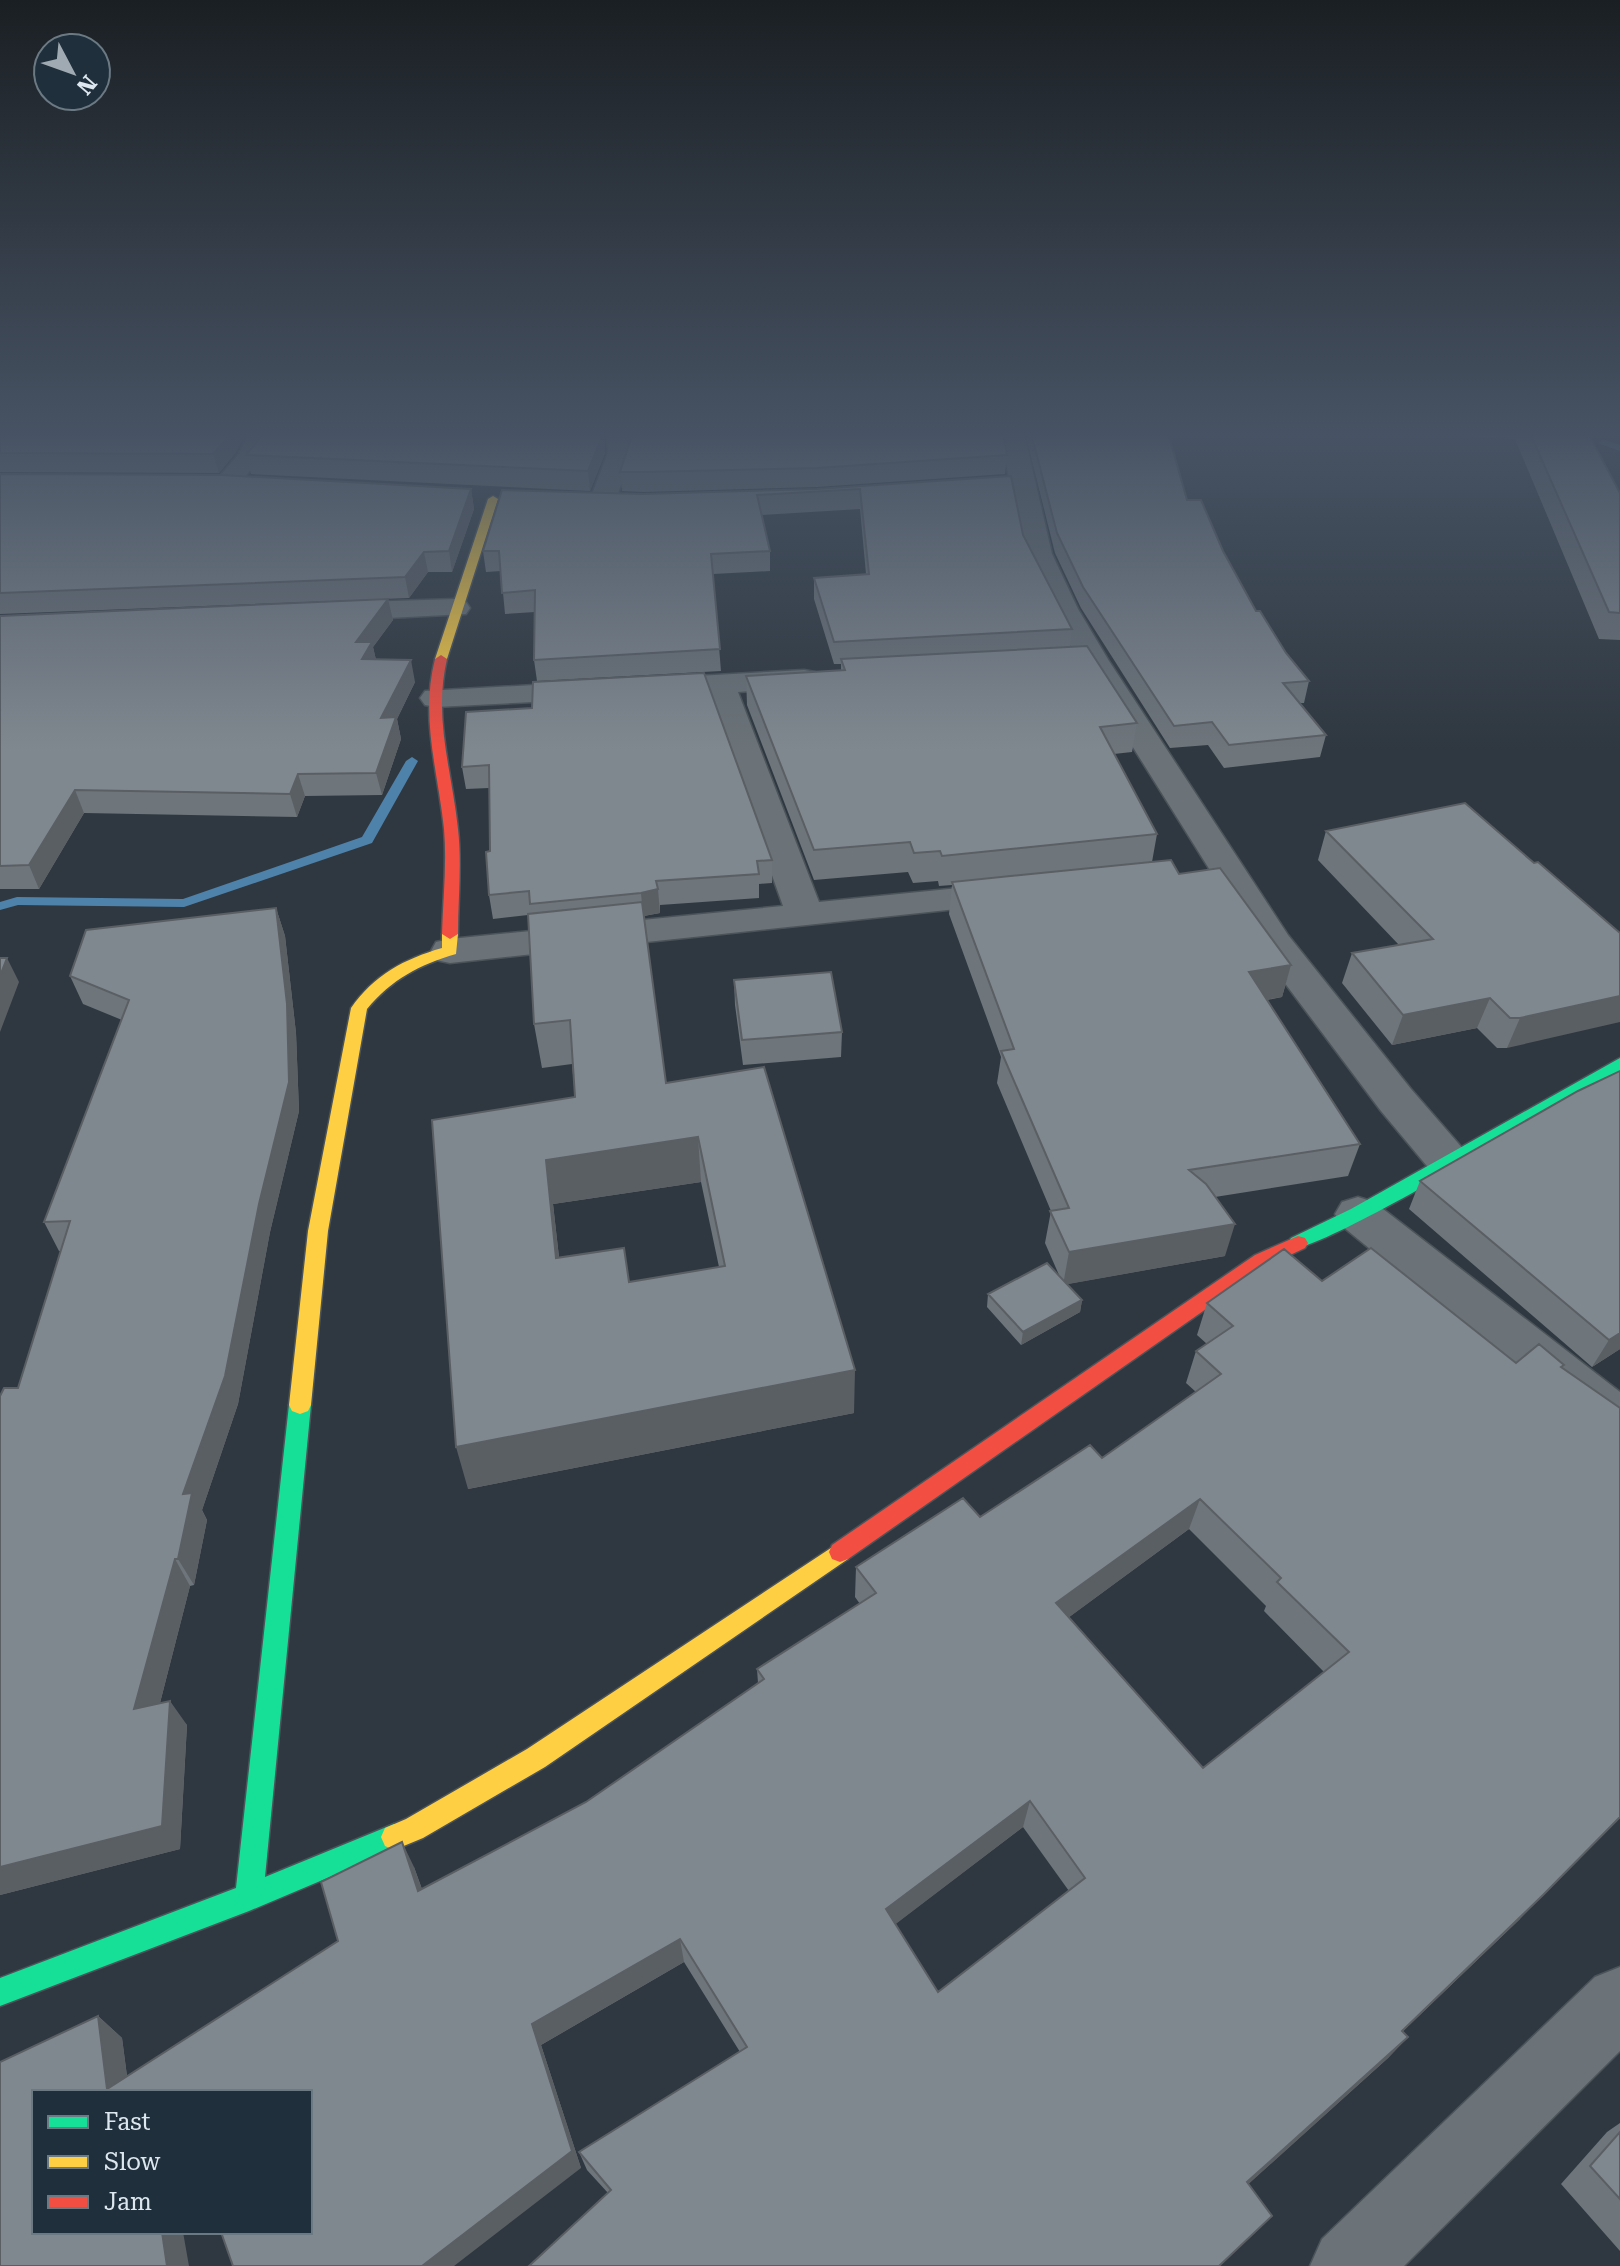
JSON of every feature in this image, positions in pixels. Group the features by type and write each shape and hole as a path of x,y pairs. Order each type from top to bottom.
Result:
{"street":[{"path":"450,951 451,832 434,728 436,673 479,539"},
{"path":"1032,539 1064,609 1079,662 1211,873 1274,942 1396,1100 1448,1161"},
{"path":"302,613 456,608"},
{"path":"436,698 829,678"},
{"path":"720,685 805,914"},
{"path":"249,1897 318,1231 359,1008 378,981 406,963 450,951 1039,891"},
{"path":"0,1992 249,1897 414,1829 536,1758 946,1480 1262,1260 1358,1214 1620,1064"},
{"path":"1358,1214 1620,1422"},
{"path":"1349,2266 1620,2002"}],"building":[{"path":"0,539 453,539 449,551 424,552 405,577 0,593"},
{"path":"487,539 767,539 770,551 711,554 720,649 534,660 535,590 502,593 499,551 483,551"},
{"path":"865,539 1025,539 1072,629 834,642 814,578 869,574"},
{"path":"1060,539 1218,539 1256,611 1260,611 1286,653 1309,681 1283,683 1326,735 1229,745 1212,722 1174,726 1083,587"},
{"path":"1577,539 1620,539 1620,613 1609,612"},
{"path":"388,599 356,642 372,642 362,659 411,660 381,718 396,717 376,773 298,774 290,794 75,790 29,865 0,866 0,616"},
{"path":"1087,646 1137,723 1100,727 1157,834 942,856 940,851 914,853 910,842 814,850 746,676 845,670 841,659"},
{"path":"704,673 772,860 757,861 759,874 656,881 658,889 641,893 530,904 529,891 489,895 486,852 490,851 489,765 462,767 466,712 532,708 533,682"},
{"path":"1465,803 1620,933 1620,996 1520,1018 1510,1018 1490,998 1403,1015 1352,953 1433,939 1326,831"},
{"path":"1171,860 1179,874 1220,868 1291,965 1249,972 1360,1144 1189,1170 1206,1184 1235,1224 1069,1252 1050,1211 1069,1208 1001,1051 1014,1049 952,882"},
{"path":"642,902 666,1083 764,1067 855,1370 456,1447 432,1120 575,1097 570,1020 534,1024 528,914","holes":["698,1137 725,1266 629,1282 624,1248 556,1258 546,1160"]},
{"path":"276,908 287,1004 289,1082 259,1204 225,1376 183,1494 192,1493 178,1559 175,1559 134,1709 170,1701 162,1826 0,1867 0,1396 4,1388 18,1388 70,1221 44,1222 129,1000 70,976 86,930"},
{"path":"0,958 7,958 0,976"},
{"path":"831,972 842,1032 742,1040 734,980"},
{"path":"1620,1071 1620,1333 1609,1340 1420,1181 1578,1091"},
{"path":"1371,1248 1516,1363 1539,1344 1564,1365 1561,1367 1620,1408 1620,1817 1402,2031 1408,2037 1247,2182 1272,2216 1219,2266 529,2266 611,2190 579,2152 747,2047 680,1939 532,2024 572,2151 422,2266 233,2266 222,2234 312,2234 312,2090 32,2090 32,2234 162,2234 167,2266 0,2266 0,2062 98,2016 107,2089 338,1941 321,1882 402,1842 418,1891 586,1802 764,1679 757,1669 876,1593 856,1567 963,1498 980,1517 1090,1445 1102,1458 1221,1374 1196,1351 1233,1326 1207,1303 1284,1249 1322,1281","holes":["1200,1499 1281,1578 1277,1582 1349,1652 1203,1768 1056,1603","1030,1801 1085,1878 938,1992 886,1909"]},
{"path":"1047,1263 1082,1300 1023,1332 988,1294"},
{"path":"1620,2132 1620,2199 1590,2166"}],"waterway":[{"path":"0,906 17,901 184,903 367,840 412,761"}],"traffic: fast":[{"path":"1298,1243 1358,1214 1620,1064"},
{"path":"249,1897 300,1405"},
{"path":"0,1992 249,1897 394,1837"}],"traffic: slow":[{"path":"441,659 480,539"},
{"path":"300,1405 318,1231 359,1008 399,970 450,951 450,934"},
{"path":"394,1837 414,1829 536,1758 840,1552"}],"traffic: jam":[{"path":"441,659 436,680 434,722 451,829 450,934"},
{"path":"840,1552 1262,1260 1298,1243"}]}
